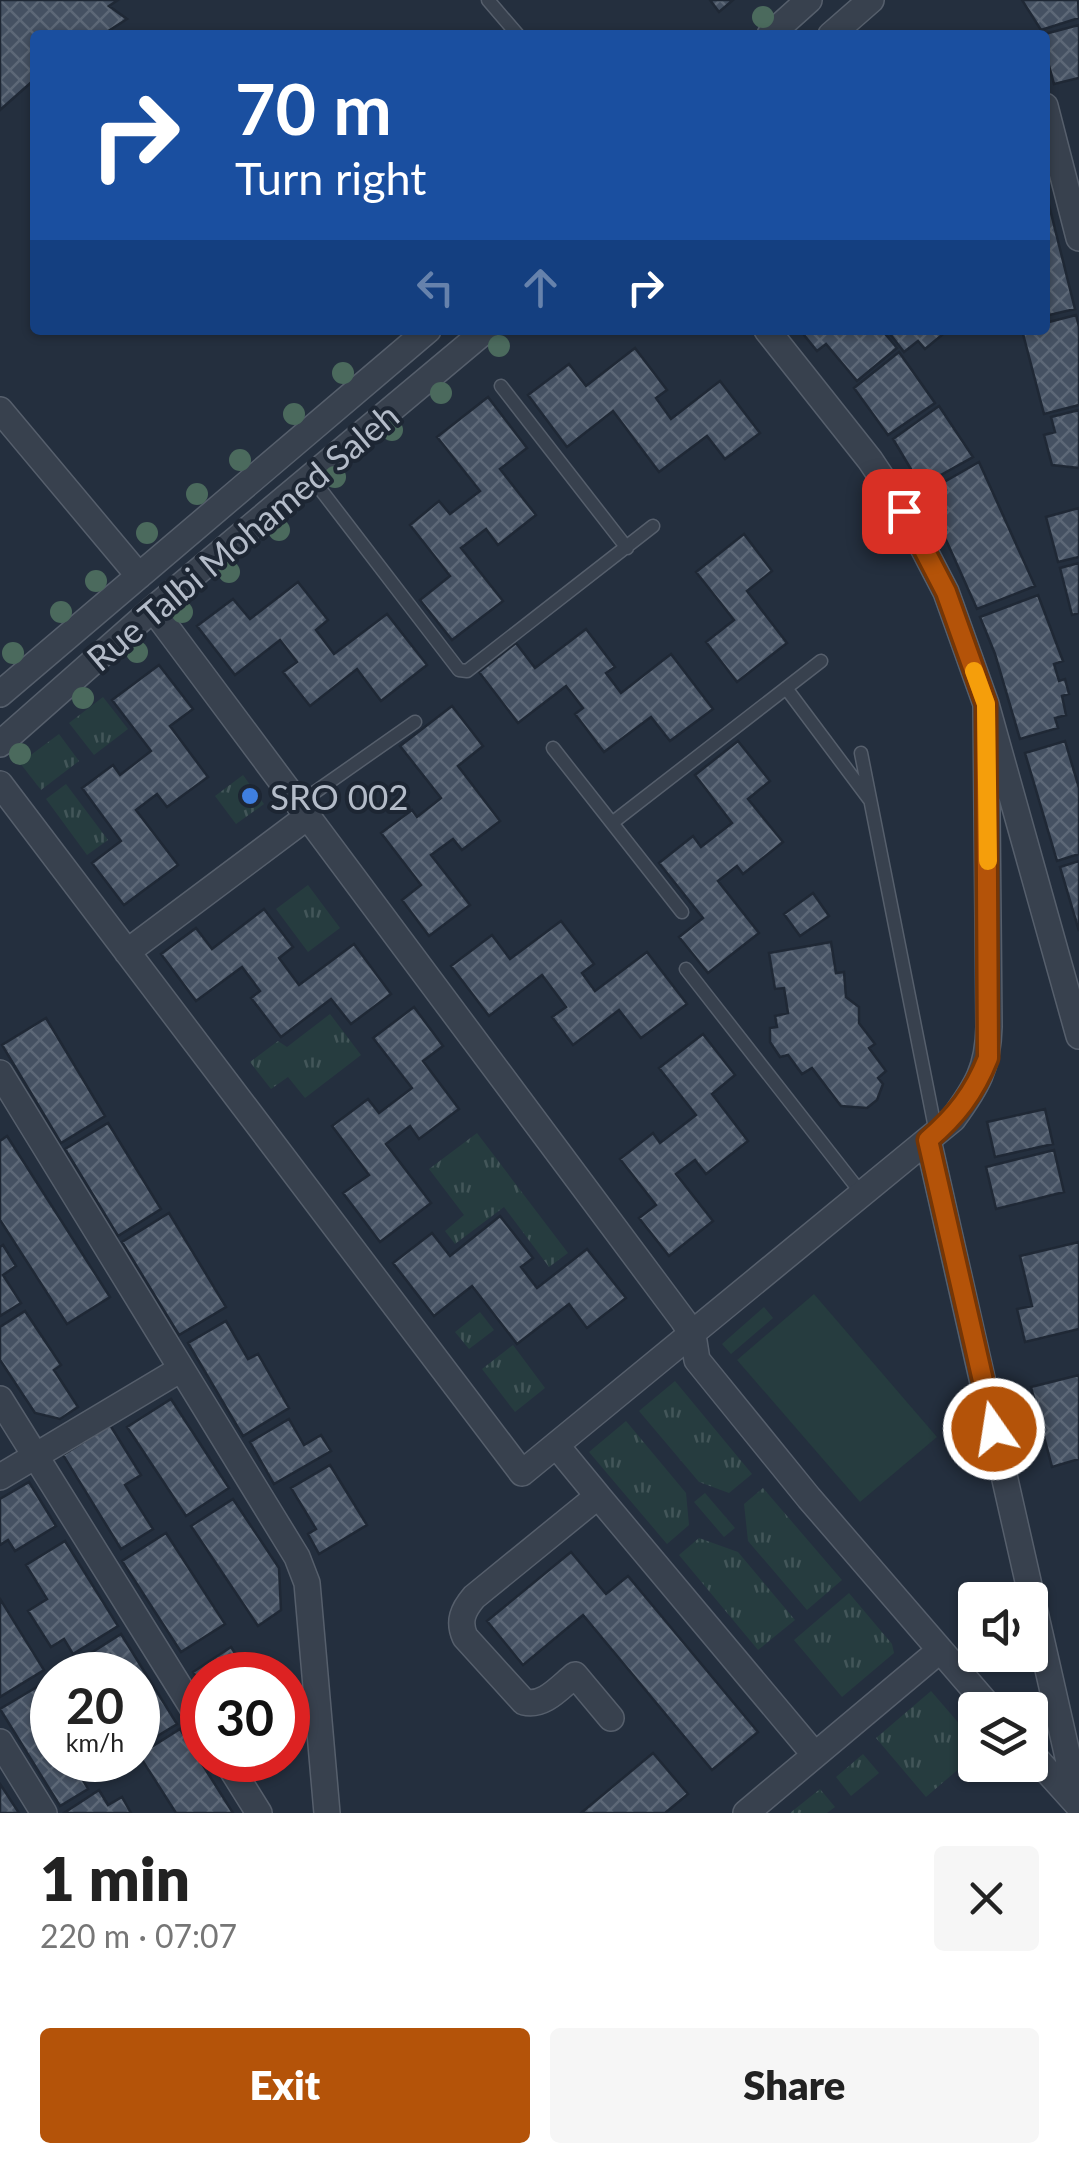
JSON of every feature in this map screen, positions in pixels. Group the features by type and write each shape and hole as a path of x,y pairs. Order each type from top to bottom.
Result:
{"street":[{"path":"776,30 810,0"},
{"path":"837,30 871,0"},
{"path":"1050,125 1079,238"},
{"name":"Rue Talbi Mohamed Saleh","path":"0,694 422,335"},
{"name":"Rue Talbi Mohamed Saleh","path":"0,744 153,609 480,335"},
{"path":"772,335 870,460 904,511 946,592 986,704 1079,1036"},
{"path":"0,410 139,576"},
{"path":"153,609 693,1335 697,1360 976,1692"},
{"path":"0,784 522,1473 932,1137 967,1100 988,1058 986,704"},
{"path":"127,952 302,810"},
{"path":"0,1073 297,1557 307,1583 327,1813"},
{"path":"932,1137 1079,1807"},
{"path":"0,1477 182,1369"},
{"path":"0,1399 180,1688"},
{"path":"556,1446 815,1755"},
{"path":"598,1496 474,1597 462,1616 461,1628 524,1702 543,1700 576,1676 611,1718"},
{"path":"746,1813 938,1651"},
{"path":"0,1742 44,1813"},
{"path":"1048,1772 1079,1807"},
{"path":"240,1782 259,1813"}],"lane":[{"path":"488,0 514,30"},
{"path":"502,386 626,548"},
{"path":"310,476 459,670 467,671 653,526"},
{"path":"612,823 822,661"},
{"path":"786,688 870,801"},
{"path":"302,810 415,722"},
{"path":"553,748 682,912"},
{"path":"861,753 932,1137"},
{"path":"686,969 862,1194"}],"green space":[{"path":"103,697 128,729 94,755 69,723"},
{"path":"59,734 79,761 41,790 20,763"},
{"path":"243,775 264,804 236,824 215,796"},
{"path":"66,784 108,840 87,855 46,799"},
{"path":"308,885 340,928 308,952 276,909"},
{"path":"330,1014 361,1055 305,1098 288,1077 271,1089 250,1062 278,1041 287,1047"},
{"path":"477,1133 568,1253 549,1267 504,1207 455,1244 445,1231 464,1215 429,1169"},
{"path":"814,1294 937,1437 860,1502 737,1360"},
{"path":"764,1307 773,1318 731,1354 722,1344"},
{"path":"480,1312 494,1330 469,1349 455,1332"},
{"path":"513,1345 545,1388 515,1412 482,1369"},
{"path":"675,1381 752,1474 729,1493 699,1482 639,1411"},
{"path":"626,1421 686,1493 689,1525 667,1544 589,1452"},
{"path":"763,1488 842,1580 807,1610 748,1541 744,1504"},
{"path":"705,1493 735,1528 724,1537 694,1502"},
{"path":"699,1538 738,1552 795,1620 758,1650 679,1555"},
{"path":"849,1593 892,1644 894,1653 842,1697 794,1640"},
{"path":"931,1691 958,1722 958,1770 926,1797 876,1738"},
{"path":"863,1754 879,1773 851,1796 836,1777"},
{"path":"820,1789 835,1807 827,1813 790,1813"}],"building":[{"path":"0,0 118,0 109,6 127,19 110,30 30,30 30,83 0,110"},
{"path":"710,0 733,0 719,12"},
{"path":"1022,0 1078,0 1079,18 1041,30"},
{"path":"1079,25 1079,78 1054,84 1050,33"},
{"path":"1050,209 1075,309 1050,315"},
{"path":"1076,315 1079,405 1044,414 1023,335 1050,335 1050,322"},
{"path":"804,335 886,335 897,348 857,381 826,344 817,351"},
{"path":"891,335 942,335 925,349 918,341 904,352"},
{"path":"635,348 667,390 656,398 671,419 720,381 760,433 725,459 707,436 659,472 613,411 567,447 528,395 569,364 586,386"},
{"path":"899,352 935,403 888,435 854,388"},
{"path":"488,397 527,448 500,469 536,515 498,545 486,529 461,548 503,601 452,640 420,600 450,576 410,525 439,501 450,514 480,491 437,437"},
{"path":"939,406 973,457 921,486 893,439"},
{"path":"1079,410 1079,468 1052,465 1044,435 1055,432 1051,417"},
{"path":"979,462 1035,586 977,609 925,493"},
{"path":"1079,508 1079,557 1058,562 1046,517"},
{"path":"744,534 772,571 747,591 787,643 737,682 706,642 734,620 696,572"},
{"path":"1079,563 1079,613 1072,615 1060,568"},
{"path":"298,582 328,620 316,630 334,654 387,614 427,665 381,701 357,669 310,706 283,672 297,662 280,640 235,675 197,626 233,599 250,619"},
{"path":"1038,595 1063,661 1054,664 1059,681 1065,679 1069,694 1062,696 1066,715 1055,718 1058,728 1020,739 980,617"},
{"path":"586,629 615,667 606,673 621,693 671,654 713,709 670,741 651,717 604,752 575,714 583,708 566,686 518,723 479,672 516,643 535,668"},
{"path":"159,665 193,709 170,726 208,777 167,807 157,794 136,810 178,865 124,905 92,863 121,841 82,788 113,765 120,775 151,751 112,700"},
{"path":"452,706 483,746 458,766 500,821 462,850 453,839 431,855 470,905 429,936 402,900 421,885 381,833 412,810 417,817 441,798 400,746"},
{"path":"738,741 770,781 748,799 783,842 743,874 737,866 718,881 759,933 708,973 679,937 703,918 659,863 693,836 701,847 732,823 695,775"},
{"path":"1065,741 1079,788 1079,854 1057,861 1025,753"},
{"path":"1079,861 1079,931 1060,867"},
{"path":"813,893 829,916 800,936 784,914"},
{"path":"264,909 293,947 279,958 299,985 354,944 391,994 351,1024 331,999 281,1037 251,998 260,991 242,967 196,1001 161,954 196,928 212,949"},
{"path":"561,921 594,964 582,973 595,991 647,952 687,1004 641,1038 619,1010 573,1045 552,1017 566,1007 542,975 489,1016 451,966 492,935 510,959"},
{"path":"831,942 836,973 844,972 846,997 859,1007 859,1023 875,1044 869,1048 886,1071 878,1078 883,1084 877,1100 867,1108 841,1106 812,1068 802,1074 788,1055 780,1057 770,1042 770,1028 777,1027 775,1016 788,1013 784,988 775,989 769,953"},
{"path":"414,1007 443,1046 423,1061 459,1109 419,1139 410,1126 386,1144 431,1203 380,1242 343,1193 369,1175 332,1126 368,1099 379,1113 412,1088 373,1038"},
{"path":"46,1018 105,1116 61,1143 2,1045"},
{"path":"703,1034 735,1075 712,1094 748,1141 706,1174 695,1160 676,1174 713,1221 669,1256 639,1218 656,1205 620,1159 653,1133 660,1143 696,1115 659,1068"},
{"path":"1045,1109 1053,1144 995,1157 987,1122"},
{"path":"108,1123 161,1209 118,1236 65,1149"},
{"path":"7,1136 110,1297 67,1324 0,1220 0,1141"},
{"path":"1054,1150 1064,1192 996,1209 986,1167"},
{"path":"169,1213 226,1307 179,1335 122,1242"},
{"path":"500,1216 533,1258 521,1267 537,1288 587,1249 626,1298 587,1328 569,1304 517,1344 472,1286 434,1316 393,1263 432,1233 450,1256"},
{"path":"1079,1242 1079,1329 1025,1342 1017,1309 1032,1306 1020,1256"},
{"path":"3,1245 16,1266 3,1275 21,1303 0,1316 0,1247"},
{"path":"25,1311 61,1365 54,1370 78,1407 60,1419 35,1413 0,1360 0,1327"},
{"path":"226,1321 248,1359 258,1354 289,1408 243,1436 188,1343"},
{"path":"1079,1375 1079,1459 1052,1467 1031,1387"},
{"path":"171,1399 229,1488 186,1516 127,1427"},
{"path":"289,1419 304,1445 321,1435 331,1451 274,1484 250,1442"},
{"path":"110,1425 141,1475 125,1485 153,1529 121,1549 63,1455"},
{"path":"330,1465 367,1525 319,1554 308,1534 316,1529 291,1488"},
{"path":"29,1482 56,1526 15,1551 8,1540 0,1545 0,1499"},
{"path":"233,1499 279,1568 281,1610 258,1626 191,1526"},
{"path":"166,1533 225,1624 181,1652 122,1561"},
{"path":"65,1541 118,1626 76,1652 72,1652 64,1639 51,1647 28,1611 47,1599 26,1565"},
{"path":"571,1552 606,1594 628,1576 758,1732 712,1770 583,1615 523,1665 487,1621"},
{"path":"0,1599 33,1652 30,1679 0,1697"},
{"path":"121,1634 132,1652 93,1652"},
{"path":"30,1691 30,1758 0,1709"},
{"path":"160,1697 177,1724 160,1734"},
{"path":"180,1729 180,1782 213,1782 233,1813 176,1813 156,1782 160,1782 160,1742"},
{"path":"653,1753 688,1794 665,1813 581,1813"},
{"path":"45,1782 84,1782 88,1789 60,1806"},
{"path":"0,1784 19,1813 0,1813"},
{"path":"99,1790 108,1805 122,1797 131,1813 64,1813"}],"slow traffic":[{"path":"974,671 986,704 988,861"}],"place":[{"name":"SRO 002","path":"250,796"}],"route":[{"path":"904,511 946,592 986,704 988,1058 979,1082 954,1118 928,1140 994,1429"}]}
